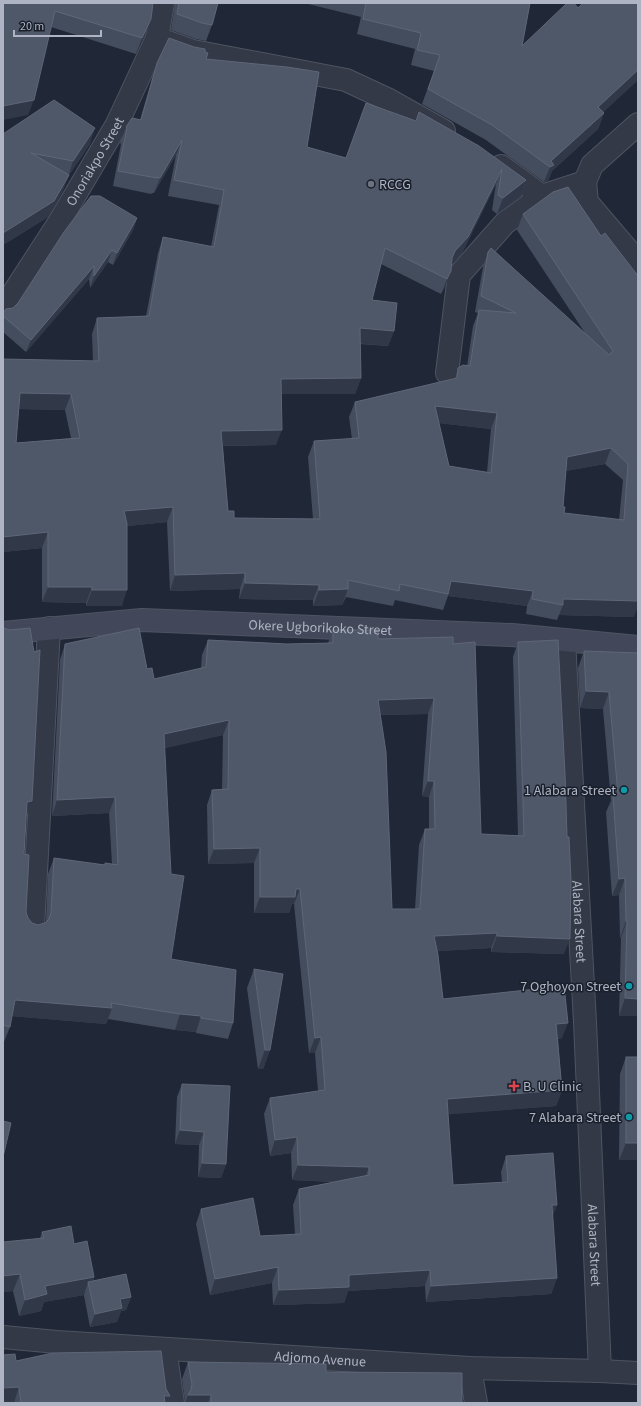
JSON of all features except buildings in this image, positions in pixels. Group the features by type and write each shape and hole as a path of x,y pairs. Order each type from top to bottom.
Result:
{"street":[{"name":"Onoriakpo Street","path":"3,309 58,224 117,124 156,38 163,3"},
{"path":"156,38 193,51 346,80 389,100 461,140"},
{"path":"638,124 592,164 585,182 587,202 638,262"},
{"path":"486,156 542,196"},
{"path":"446,373 459,275 505,223 542,196 585,182"},
{"name":"Okere Ugborikoko Street","path":"3,633 142,620 512,635 638,647"},
{"path":"33,928 49,628"},
{"name":"Alabara Street","path":"564,640 585,1022 600,1371"},
{"name":"Adjomo Avenue","path":"3,1337 470,1368 638,1373"},
{"path":"166,1348 173,1403"},
{"path":"470,1368 476,1403"}],"place":[{"name":"RCCG","path":"371,184"},
{"name":"1 Alabara Street","path":"624,790"},
{"name":"7 Oghoyon Street","path":"629,986"},
{"name":"B. U Clinic","path":"514,1086"},
{"name":"7 Alabara Street","path":"629,1117"}]}
